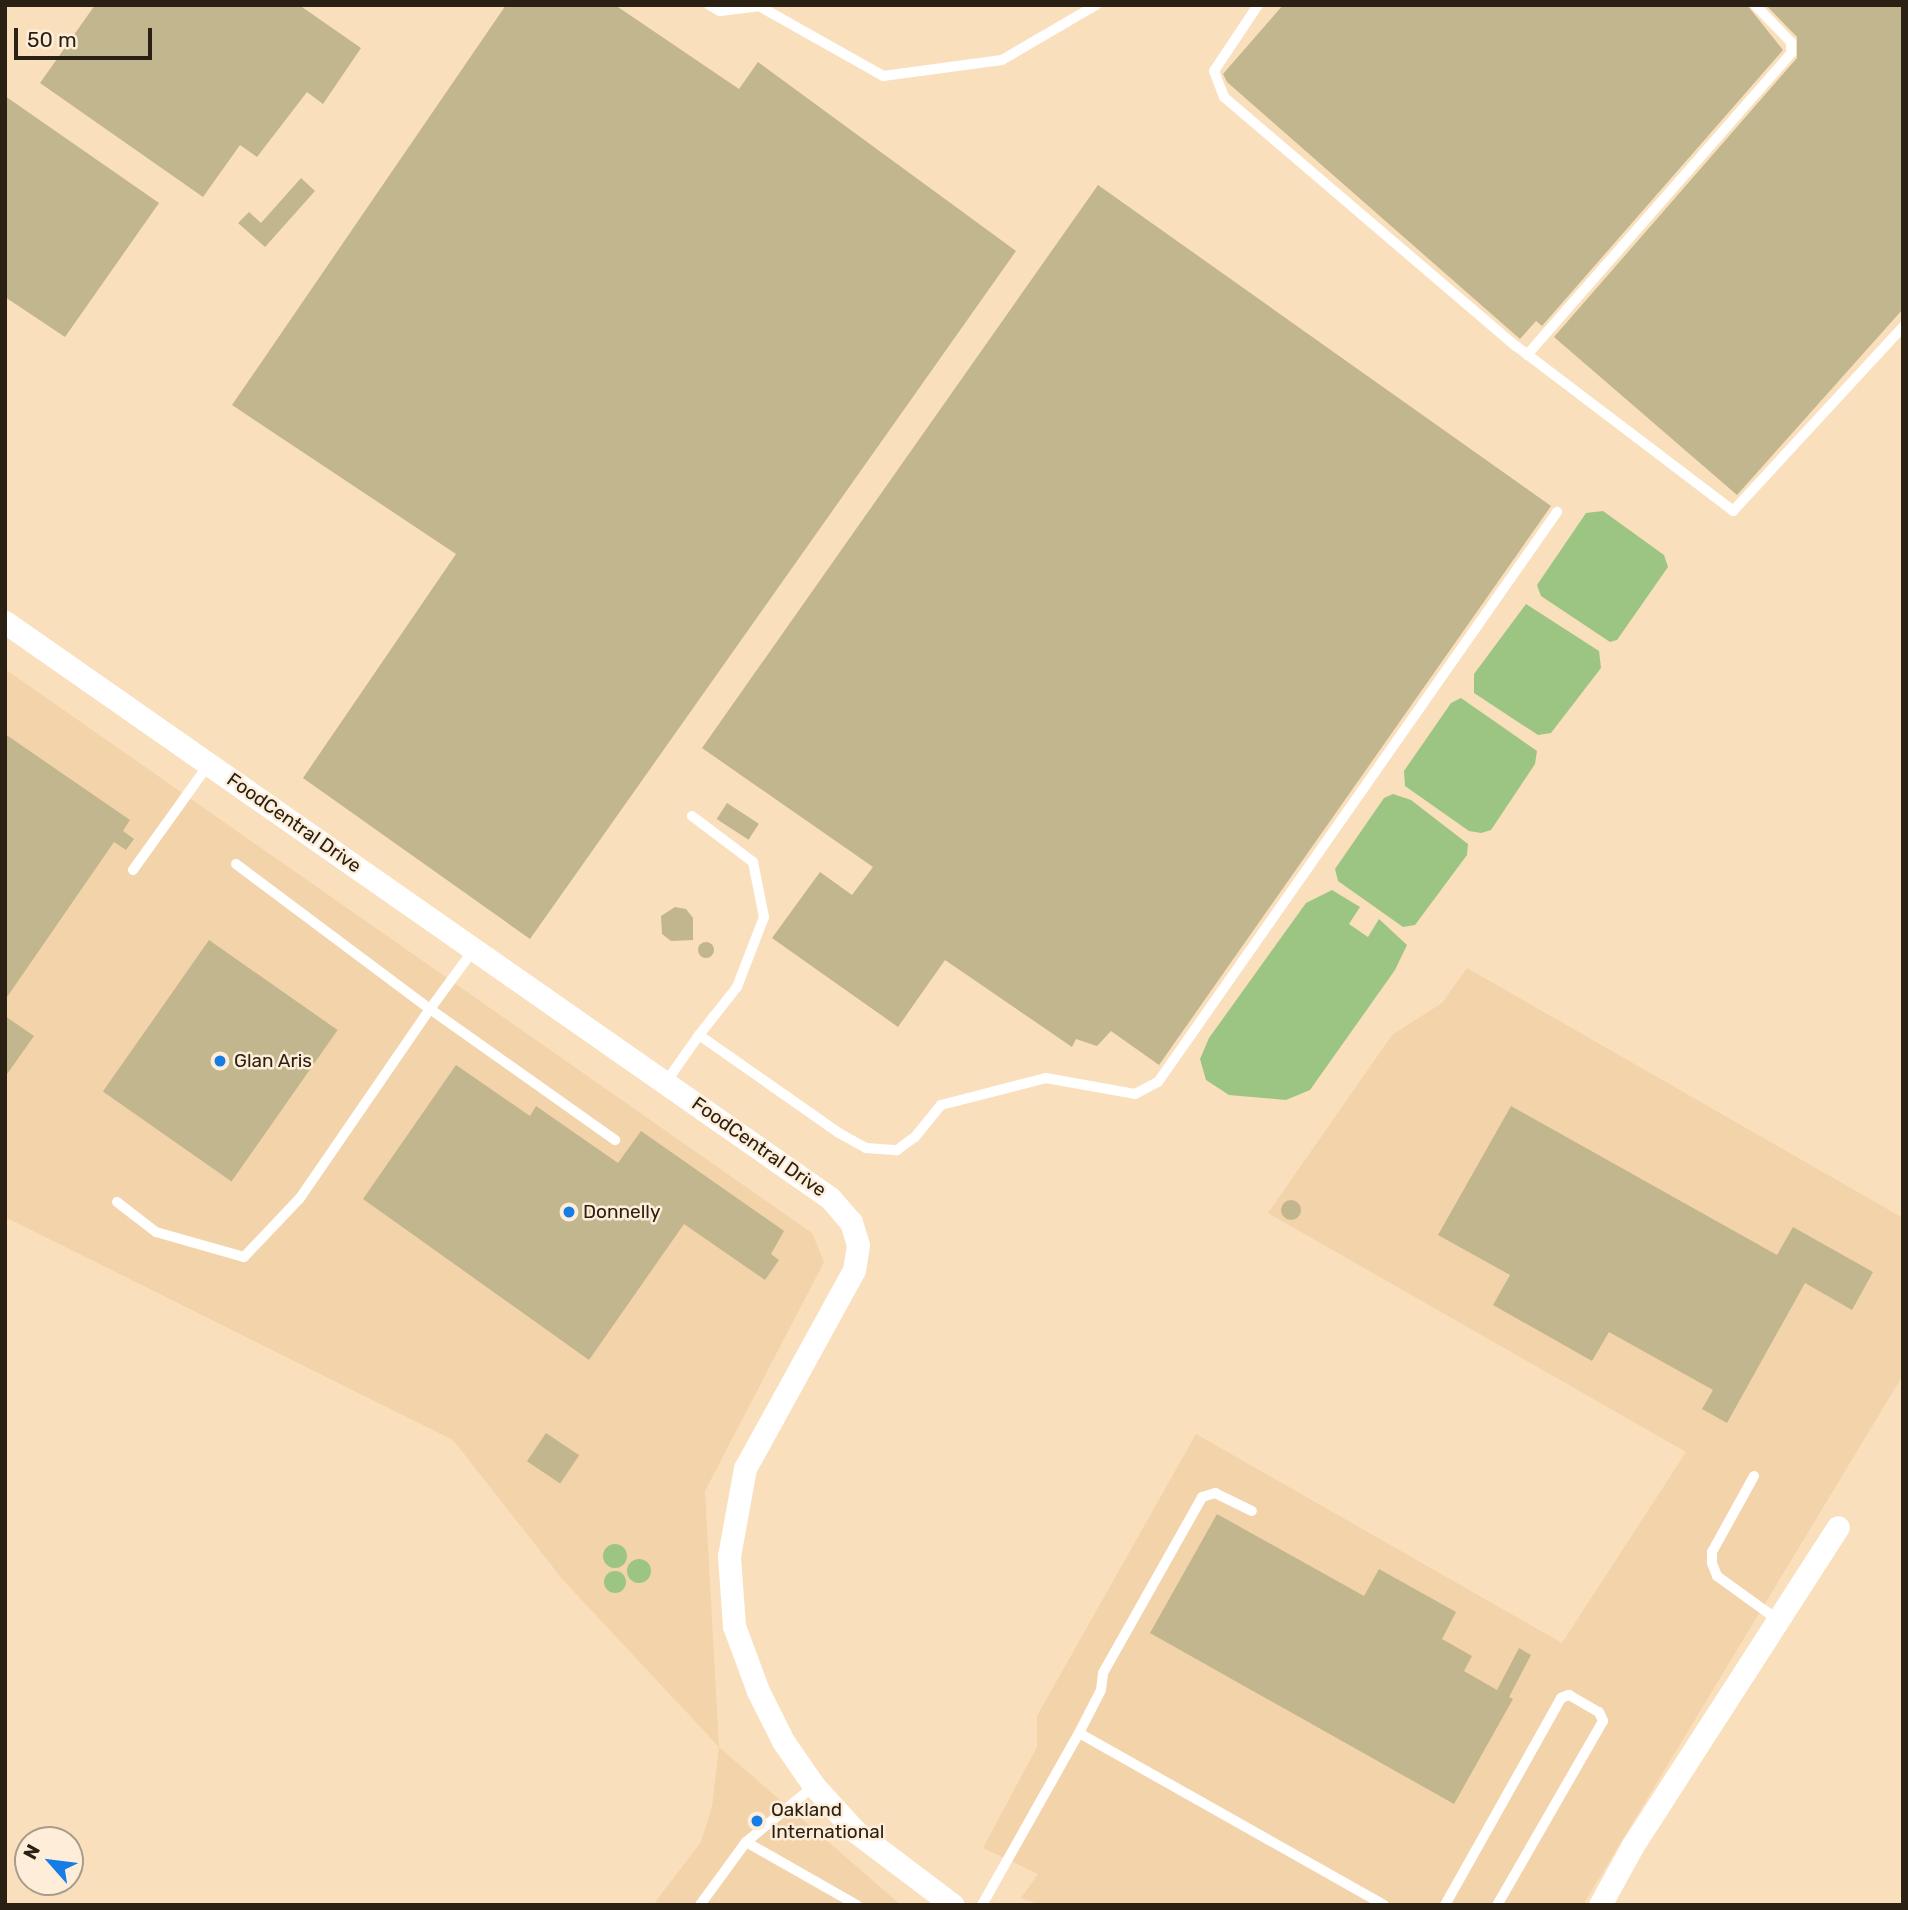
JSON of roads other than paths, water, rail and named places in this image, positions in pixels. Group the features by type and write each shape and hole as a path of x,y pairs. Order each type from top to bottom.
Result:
{"street":[{"name":"FoodCentral Drive","path":"5,622 830,1198 851,1222 858,1245 854,1270 841,1299 746,1468 729,1556 734,1626 758,1691 783,1741 814,1786 856,1832 953,1905"},
{"path":"1600,1905 1633,1845 1838,1527"}],"lane":[{"path":"709,5 720,10 759,6 883,76 1002,61 1096,5"},
{"path":"1258,5 1214,71 1224,97 1527,355 1733,511 1903,327"},
{"path":"1527,355 1791,53 1791,42 1755,5"},
{"path":"699,1035 866,1148 897,1150 915,1137 942,1105 1046,1078 1135,1094 1158,1082 1558,512"},
{"path":"133,870 209,764"},
{"path":"666,1082 737,987 764,917 753,862 692,816"},
{"path":"236,864 430,1009 615,1140"},
{"path":"117,1202 156,1232 244,1257 300,1198 474,949"},
{"path":"1755,1476 1712,1552 1712,1563 1717,1576 1778,1620"},
{"path":"982,1905 1079,1734 1101,1690 1103,1673 1202,1497 1215,1493 1252,1511"},
{"path":"1445,1905 1562,1698 1569,1695 1599,1712 1603,1721 1497,1905"},
{"path":"1079,1734 1384,1905"},
{"path":"700,1905 746,1842 814,1786"},
{"path":"746,1842 857,1905"}],"place":[{"name":"Glan Aris","path":"220,1061"},
{"name":"Donnelly","path":"569,1212"},
{"name":"Oakland International","path":"757,1821"}]}
